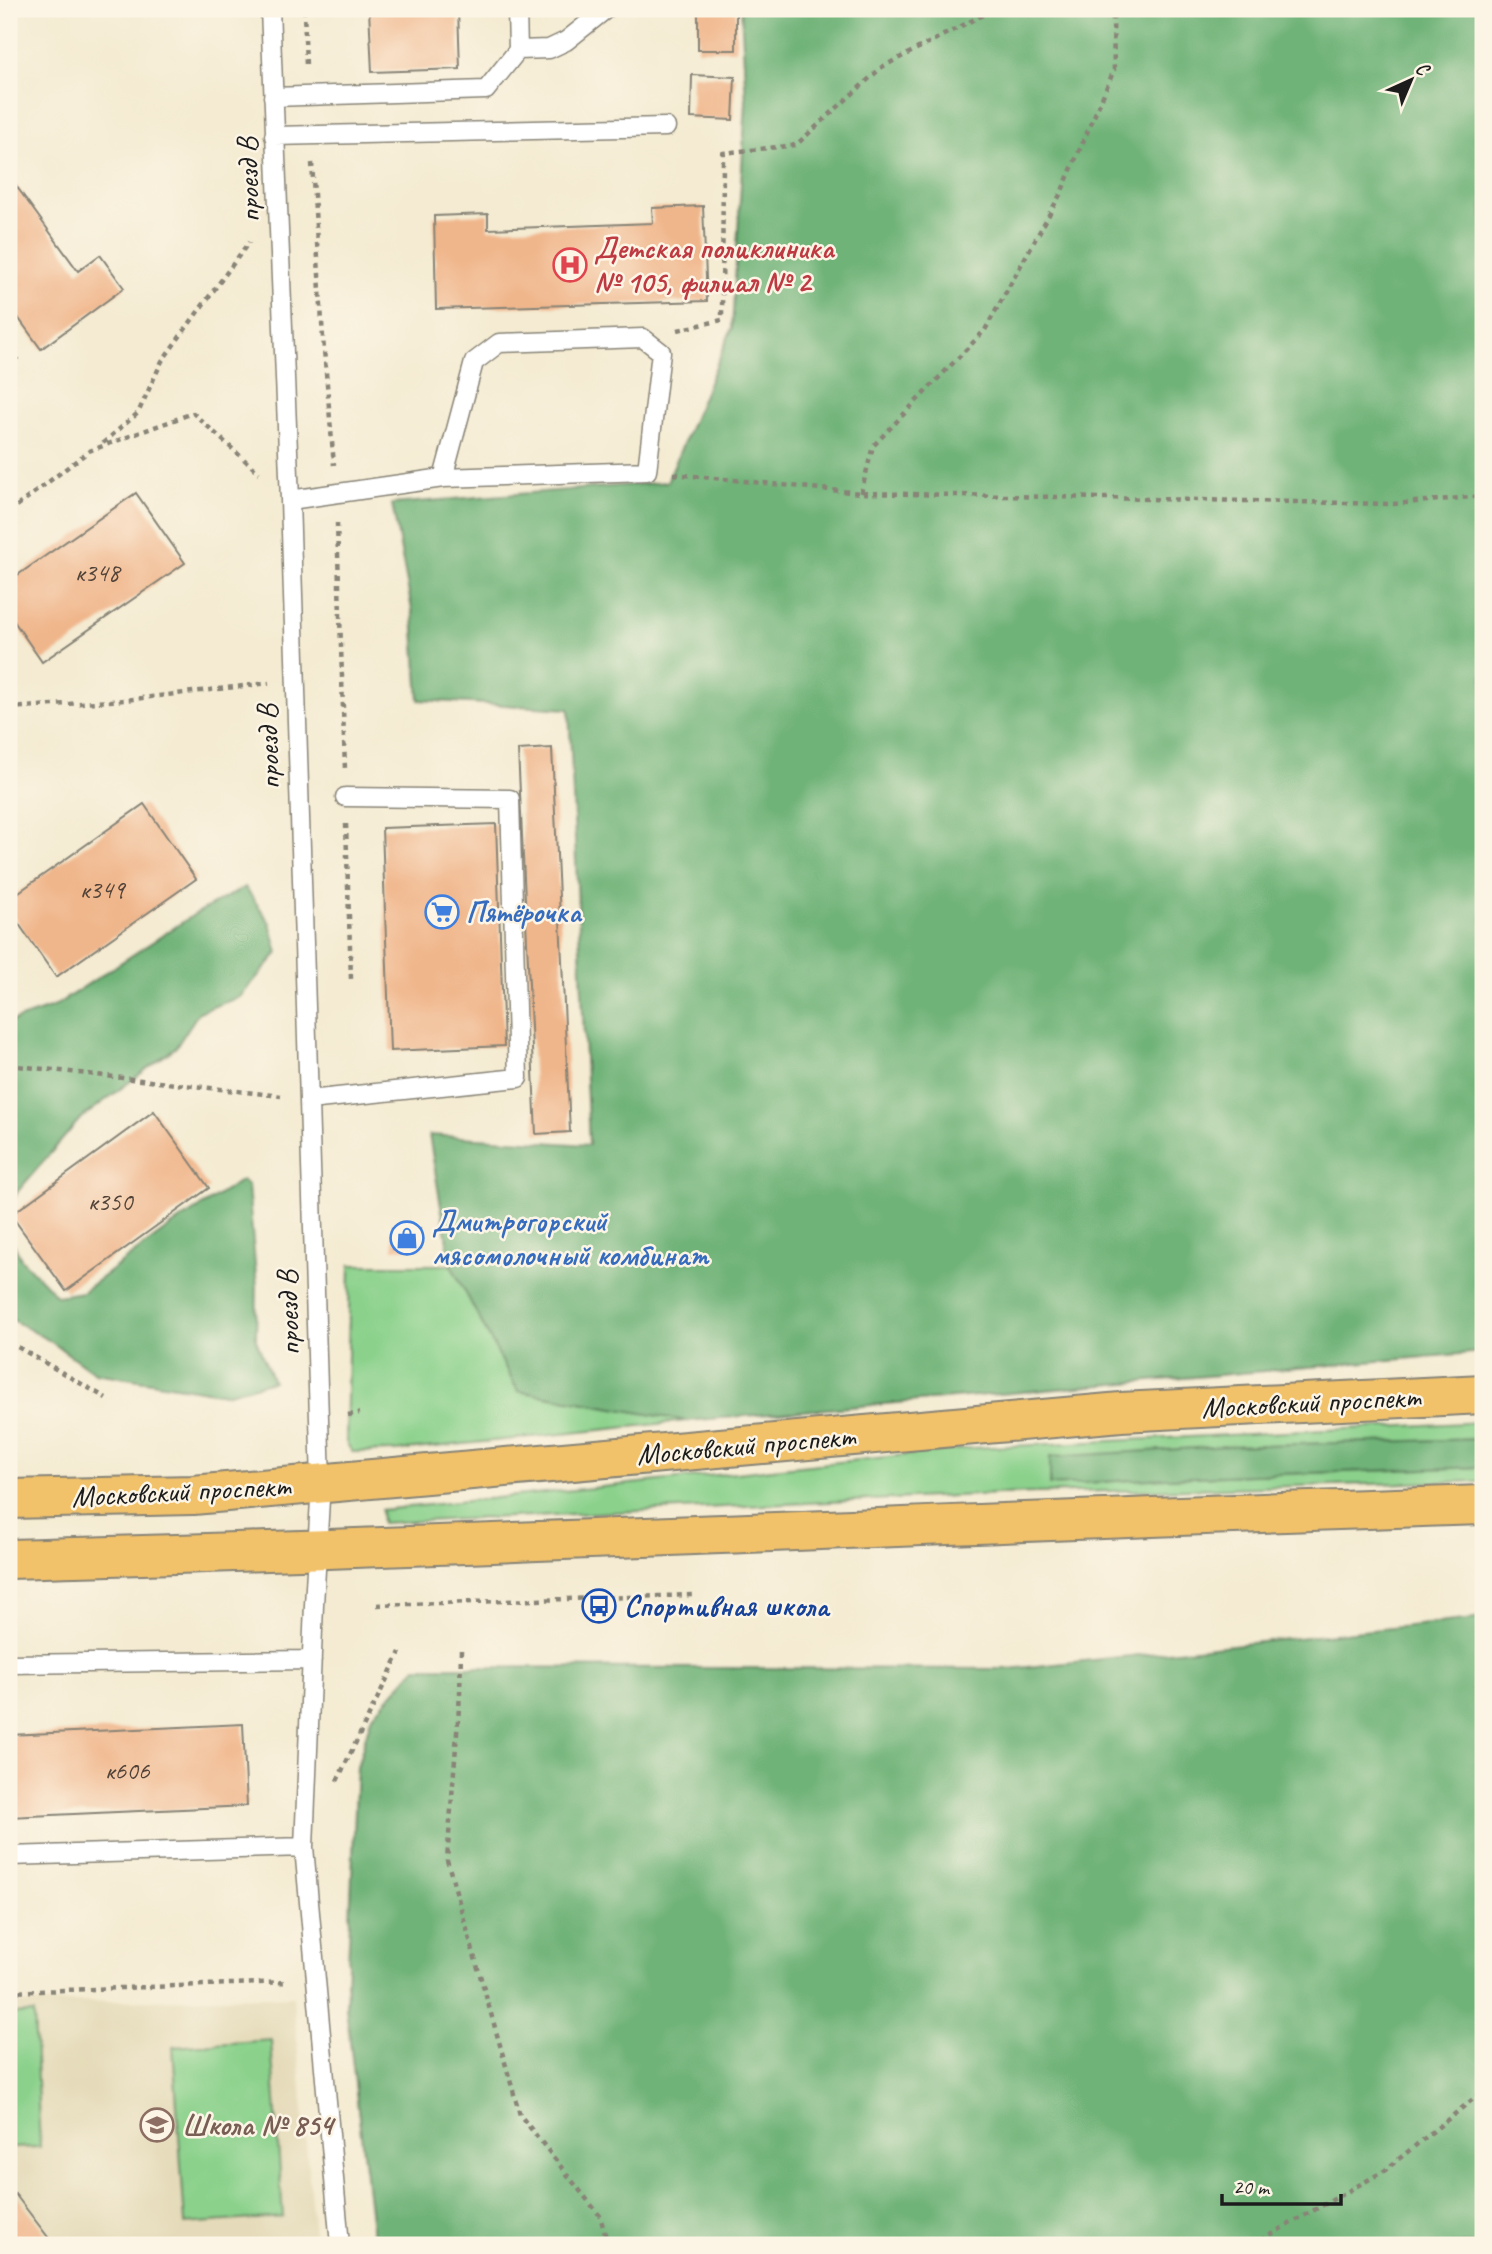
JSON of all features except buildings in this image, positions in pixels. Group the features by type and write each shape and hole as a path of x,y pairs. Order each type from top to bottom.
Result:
{"main road":[{"name":"Московский проспект","path":"9,1499 193,1495 1121,1412 1483,1394"},
{"name":"Московский проспект","path":"9,1559 317,1550 1111,1517 1483,1505"}],"lane":[{"name":"проезд B","path":"270,9 290,500 321,1482 304,1847 340,2245"},
{"path":"273,97 486,90 518,50 517,9"},
{"path":"518,50 549,49 566,41 606,9"},
{"path":"274,136 666,127"},
{"path":"290,500 443,478 647,471 661,352 643,338 499,343 474,362 443,478"},
{"path":"309,1100 518,1078 510,799 345,797"},
{"path":"9,1664 312,1660"},
{"path":"9,1856 304,1847"}],"path":[{"path":"643,338 722,320 723,153 796,145 882,67 994,9"},
{"path":"860,493 873,446 985,330 1061,193 1114,70 1113,18 1118,9"},
{"path":"103,443 138,413 162,361 253,236"},
{"path":"9,348 18,361"},
{"path":"9,512 89,452 192,413 290,500"},
{"path":"647,471 860,493 1392,504 1483,496"},
{"path":"9,708 125,700 294,680"},
{"path":"9,1065 309,1100"},
{"path":"9,1342 106,1398"},
{"path":"377,1605 692,1595"},
{"path":"461,1650 447,1860 520,2115 600,2216 608,2245"},
{"path":"334,1786 400,1652"},
{"path":"9,1992 316,1982"},
{"path":"1252,2245 1384,2171 1483,2091"}],"shaded area":[{"name":"Школа № 854","path":"293,1996 315,2245 9,2245 9,2004"}],"green space":[{"path":"741,9 1483,9 1483,1352 687,1421 518,1391 451,1265 429,1135 589,1145 569,709 419,700 413,615 392,504 667,482 732,328 746,102"},
{"path":"245,887 270,923 278,953 240,997 199,1012 176,1047 79,1120 18,1191 9,1208 9,1022 53,1007 195,914"},
{"path":"242,1180 248,1186 257,1287 256,1340 273,1381 225,1394 95,1373 50,1341 9,1318 9,1234 21,1259 57,1296 82,1292 171,1226"},
{"path":"350,1265 451,1265 518,1391 687,1421 396,1451 352,1452 346,1442"},
{"path":"1483,1422 1483,1439 1228,1446 1050,1458 1051,1485 1166,1478 1483,1467 1483,1481 999,1494 382,1523 381,1510 973,1448"},
{"path":"1483,1439 1483,1467 1166,1478 1050,1485 1050,1457 1228,1446"},
{"path":"1483,1618 1483,2245 374,2245 346,2007 357,1767 371,1718 416,1667 1009,1669"},
{"path":"34,2013 40,2147 9,2148 9,2014"},
{"path":"271,2040 283,2217 185,2224 173,2047"}],"place":[{"name":"Детская поликлиника № 105, филиал № 2","path":"570,265"},
{"name":"Пятёрочка","path":"442,912"},
{"name":"Дмитрогорский мясомолочный комбинат","path":"407,1238"},
{"name":"Спортивная школа","path":"599,1606"},
{"name":"Школа № 854","path":"157,2125"}]}
